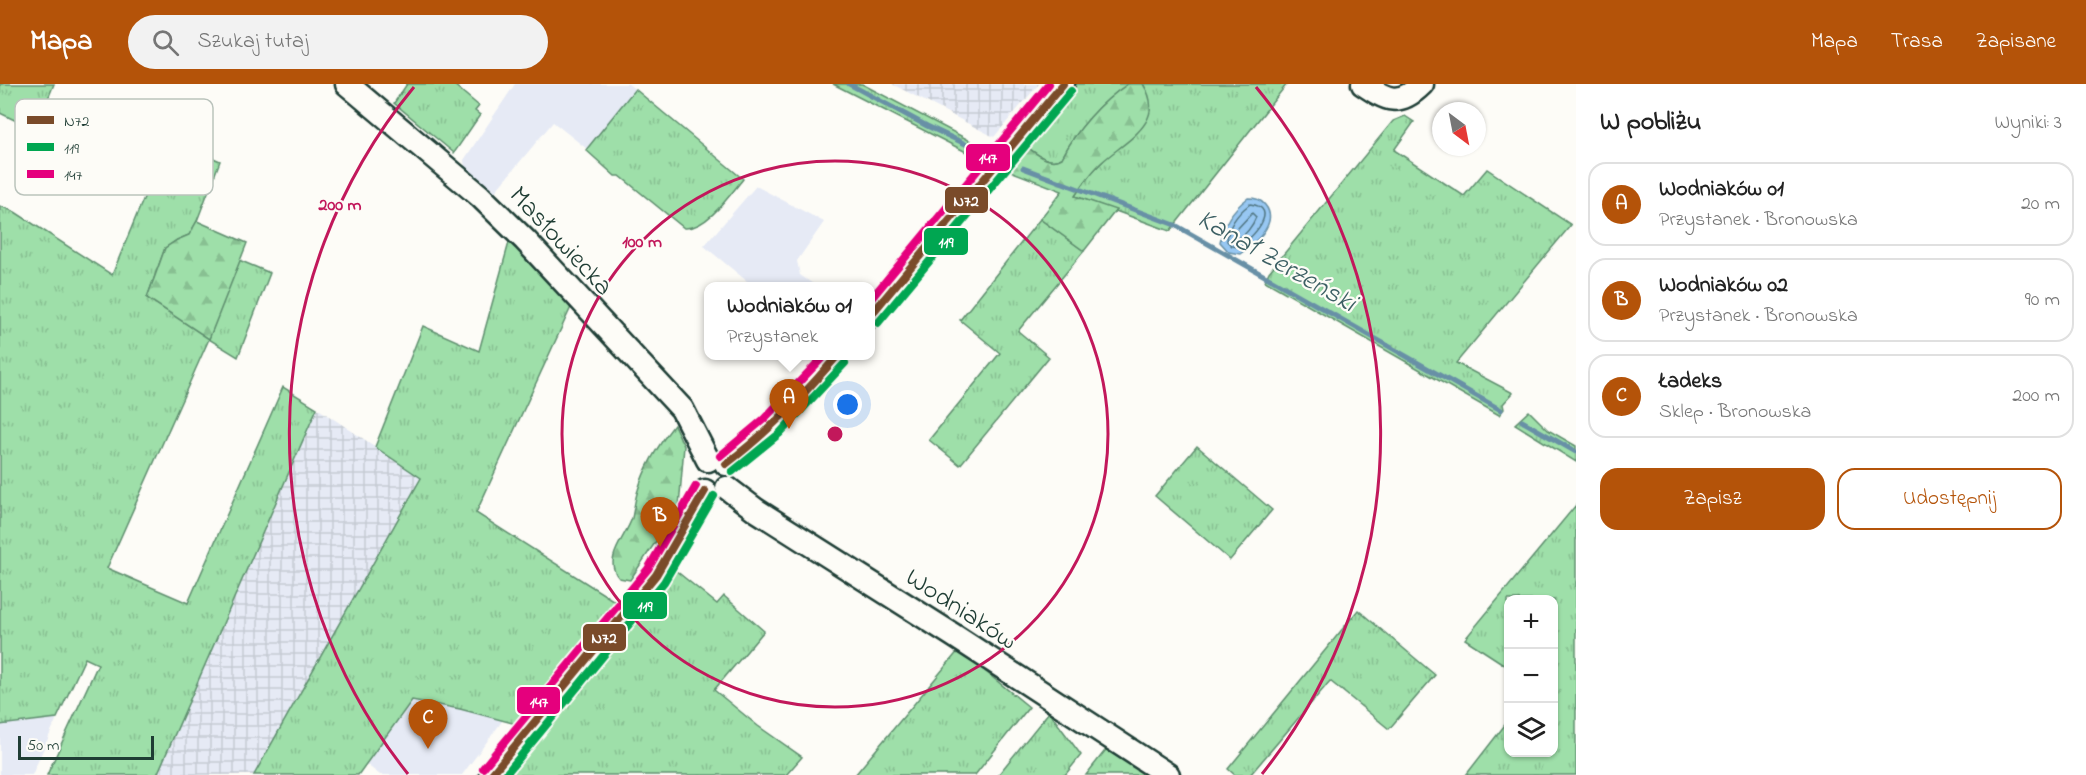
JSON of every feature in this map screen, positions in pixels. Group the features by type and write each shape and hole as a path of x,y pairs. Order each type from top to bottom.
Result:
{"street":[{"name":"Masłowiecka","path":"347,84 480,196 525,240 682,409 717,462"},
{"path":"875,310 1063,84"},
{"path":"1363,84 1388,99 1395,100 1411,93 1422,84"},
{"path":"716,489 698,482 699,469 744,452 782,417 833,360"},
{"path":"491,775 656,575 716,489 732,475 717,462"},
{"name":"Wodniaków","path":"716,489 756,510 1167,775"}],"shaded area":[{"path":"515,84 628,84 635,89 587,149 553,122 493,194 465,167 464,160"},
{"path":"892,84 1039,84 994,137"},
{"path":"756,186 824,222 797,261 800,275 810,282 748,282 704,246"},
{"path":"317,408 421,477 254,775 157,775"},
{"path":"412,700 503,720 462,775 380,775 366,764"},
{"path":"57,718 32,775 0,775 0,725"}],"green space":[{"path":"0,84 54,84 48,99 15,99 15,120 0,113"},
{"path":"407,84 453,84 479,106 475,111 480,115 454,153 394,103"},
{"path":"833,84 862,84 982,147 974,156"},
{"path":"1075,84 1128,84 1090,117 1062,158 1047,160 1024,145"},
{"path":"1128,84 1143,84 1149,97 1150,109 1147,120 1140,129 1098,166 1075,196 1116,210 1084,251 1040,219 1062,191 1005,169 1024,145 1047,160 1062,158 1074,137 1090,117"},
{"path":"1143,84 1287,84 1170,231 1075,196 1088,176 1103,161 1147,91"},
{"path":"635,89 743,179 717,210 701,223 684,228 620,176 615,176 586,150"},
{"path":"1405,116 1414,122 1394,150 1464,196 1487,169 1571,225 1456,363 1513,393 1503,404 1504,409 1499,415 1265,281 1269,272 1393,121"},
{"path":"213,158 220,161 213,179"},
{"path":"145,195 207,195 189,235 165,248 147,298 209,338 239,260 270,273 238,357 209,339 107,568 188,603 283,387 317,408 157,775 47,775 98,664 85,658 57,718 0,725 0,206 15,212 112,275"},
{"path":"1040,219 1084,251 1018,331 1049,357 960,465 929,440 1000,353 960,320"},
{"path":"197,221 247,243 209,339 147,298 165,248 189,235"},
{"path":"510,239 572,305 476,513 616,602 516,724 460,709 412,700 358,775 254,775 421,478 375,447 423,326 479,351"},
{"path":"1529,411 1548,430 1576,446 1576,462 1515,424"},
{"path":"674,425 684,446 679,507 630,580 619,578 614,571 614,556 632,518 644,473"},
{"path":"1197,446 1272,510 1230,560 1155,496"},
{"path":"1576,505 1576,775 1466,775 1504,726 1504,757 1558,757 1558,595 1504,595 1504,664 1465,639"},
{"path":"675,570 717,604 724,596 764,631 714,690 758,726 802,757 786,775 507,775"},
{"path":"1358,610 1435,675 1389,729 1330,681 1250,775 1235,775 1228,769"},
{"path":"959,650 1029,707 975,775 855,775"},
{"path":"1049,712 1081,755 1065,775 998,775"},
{"path":"1108,747 1152,775 1086,775"}],"water":[{"path":"1248,198 1257,199 1265,205 1269,212 1267,226 1258,239 1240,254 1229,252 1220,242 1226,223 1233,212"}],"waterway":[{"name":"Kanał Zerzeński","path":"849,84 927,126 976,149"},
{"name":"Kanał Zerzeński","path":"1023,168 1175,225 1501,410"},
{"name":"Kanał Zerzeński","path":"1522,421 1576,452"}],"transit line":[{"name":"147","path":"875,294 1049,84"},
{"name":"N72","path":"875,310 1063,84"},
{"name":"119","path":"878,323 1071,91"},
{"name":"147","path":"720,456 764,419 820,360"},
{"name":"N72","path":"726,464 784,413 833,360"},
{"name":"119","path":"732,472 779,434 845,363"},
{"name":"147","path":"483,768 648,569 696,486"},
{"name":"N72","path":"491,775 656,575 705,491"},
{"name":"119","path":"505,775 664,582 714,496"}],"place":[{"name":"Wodniaków 01","path":"789,429"},
{"name":"Wodniaków 02","path":"660,547"},
{"name":"Ładeks","path":"428,749"}]}
